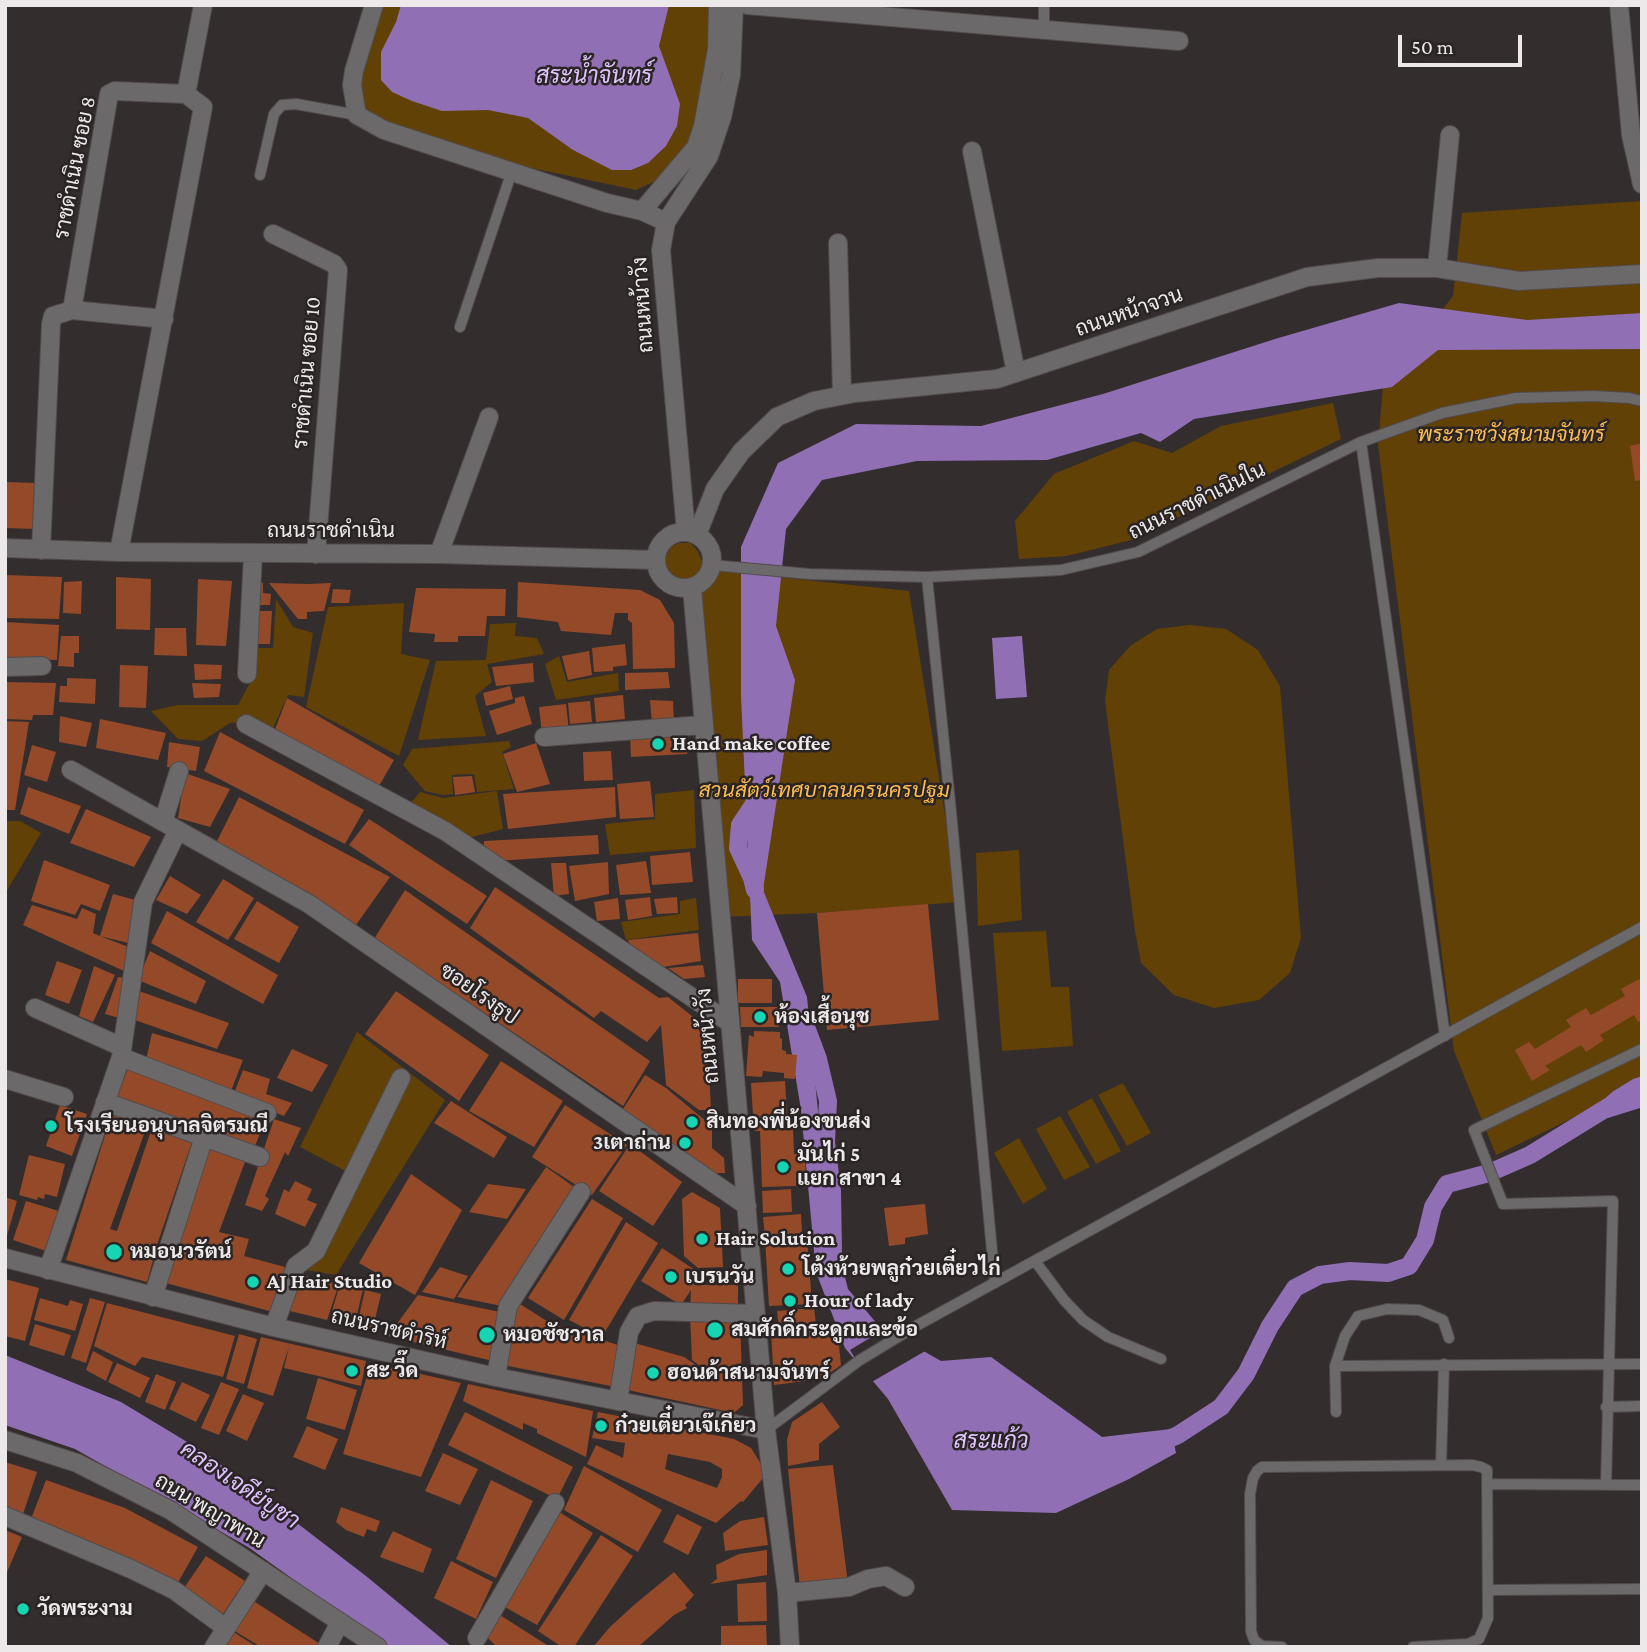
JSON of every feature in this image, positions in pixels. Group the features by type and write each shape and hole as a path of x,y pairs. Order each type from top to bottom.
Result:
{"street":[{"path":"119,552 203,107 186,94 203,5"},
{"path":"374,5 354,71 352,85 357,115 384,130 607,203 642,211 666,222"},
{"path":"642,211 696,147 703,126 717,49 718,5"},
{"name":"ถนนหน้าวัง","path":"712,565 710,547 692,534 661,250 666,222 709,156 715,141 731,75 734,5"},
{"path":"747,5 1180,41"},
{"path":"1619,5 1631,135 1642,184"},
{"name":"ราชดำเนิน ซอย 8","path":"72,310 109,94 115,91 186,94"},
{"path":"1437,268 1450,135"},
{"path":"972,151 1016,373"},
{"name":"ราชดำเนิน ซอย 10","path":"273,234 334,264 338,270 316,554"},
{"path":"838,243 842,395"},
{"name":"ถนนหน้าจวน","path":"692,534 715,489 741,452 777,417 814,401 842,395 997,379 1307,277 1378,268 1437,268 1518,281 1642,274"},
{"path":"41,550 51,324 56,314 72,310 164,318"},
{"path":"439,554 489,417"},
{"path":"692,534 677,533 662,543 656,559 661,576 667,583 684,589 692,588 706,579 712,565"},
{"name":"ถนนราชดำเนิน","path":"5,548 656,559"},
{"path":"247,674 253,554"},
{"name":"ถนนหน้าวัง","path":"692,588 766,1430 787,1593 790,1647"},
{"path":"5,667 42,666"},
{"path":"246,724 445,831 730,1023"},
{"path":"544,737 703,725"},
{"name":"ซอยโรงธูป","path":"71,770 309,904 747,1206"},
{"path":"48,1270 122,1052 141,910 171,826 180,771"},
{"path":"36,1008 122,1052 267,1113"},
{"path":"274,1327 296,1266 316,1251 401,1078"},
{"path":"5,1079 64,1097"},
{"path":"105,1102 260,1157"},
{"path":"153,1297 204,1137"},
{"path":"496,1377 508,1306 580,1192"},
{"name":"ถนนราชดำริห์","path":"5,1258 274,1327 496,1377 766,1430"},
{"path":"618,1401 629,1332 638,1316 654,1311 756,1314"},
{"name":"ถนน พญาพาน","path":"5,1440 77,1462 170,1510 378,1647"},
{"path":"477,1638 555,1503"},
{"path":"5,1516 153,1579 174,1590 226,1628"},
{"path":"214,1647 264,1571"},
{"path":"787,1593 849,1587 868,1579 886,1576 905,1587"},
{"path":"327,1647 340,1622"}],"lane":[{"path":"1044,5 1044,30"},
{"path":"260,175 274,114 282,105 296,104 357,115"},
{"path":"460,327 512,172"},
{"name":"ถนนราชดำเนินใน","path":"712,565 809,574 927,577 1061,570 1138,552 1361,442 1442,413 1516,398 1593,396 1642,401"},
{"path":"1361,442 1445,1036"},
{"path":"927,577 995,1283"},
{"path":"766,1430 860,1360 916,1326 1642,928"},
{"path":"1606,1485 1613,1201 1503,1204 1474,1130 1642,1049"},
{"path":"1035,1261 1064,1300 1083,1320 1108,1337 1161,1359"},
{"path":"1336,1412 1335,1366 1345,1336 1358,1316 1387,1309 1419,1310 1443,1320 1449,1338"},
{"path":"1441,1465 1444,1364"},
{"path":"1335,1366 1642,1364"},
{"path":"1606,1407 1642,1406"},
{"path":"1282,1647 1262,1646 1254,1640 1251,1632 1250,1494 1257,1471 1262,1467 1481,1467 1487,1470 1488,1484 1489,1618 1479,1639 1459,1645 1413,1647"},
{"path":"1488,1484 1642,1485"},
{"path":"1490,1590 1642,1589"}],"green space":[{"name":"สระน้ำจันทร์","path":"376,5 717,5 707,120 681,163 636,190 464,154 360,111 356,71"},
{"name":"พระราชวังสนามจันทร์","path":"1642,201 1642,1076 1612,1092 1596,1107 1496,1155 1454,1051 1378,445 1383,386 1453,296 1462,213"},
{"path":"1333,403 1341,439 1131,540 1067,556 1019,559 1015,521 1054,474 1134,441 1172,453 1221,426"},
{"name":"สวนสัตว์เทศบาลนครนครปฐม","path":"679,543 690,543 703,563 701,567 711,570 909,591 959,902 720,917 688,581 674,581 666,571 665,559 670,547"},
{"path":"276,599 293,627 313,633 304,697 288,695 273,728 252,721 230,723 202,741 178,739 151,711 178,705 238,705 251,681 253,648 273,648"},
{"path":"404,603 401,654 430,660 399,756 306,707 328,607"},
{"path":"516,623 515,636 537,638 544,654 487,664 492,682 475,696 486,736 418,740 436,661 486,660 490,624"},
{"path":"1190,625 1226,629 1258,650 1280,686 1301,938 1290,973 1259,1000 1214,1008 1174,995 1141,963 1105,701 1109,670 1130,646 1157,629"},
{"path":"559,656 567,682 618,673 619,691 556,700 545,664"},
{"path":"509,741 511,747 502,752 514,789 477,792 474,774 452,775 453,794 443,795 425,791 403,765 412,749"},
{"path":"694,790 696,848 610,855 605,824 655,819 655,794"},
{"path":"497,791 503,829 468,838 409,805 420,792 443,798"},
{"path":"5,821 20,821 41,833 5,894"},
{"path":"1019,850 1022,920 978,926 976,853"},
{"path":"696,898 699,930 626,940 621,922 680,914 680,901"},
{"path":"1046,931 1051,987 1069,987 1073,1046 1002,1051 993,933"},
{"path":"357,1032 445,1100 336,1275 300,1269 357,1177 300,1147"},
{"path":"1123,1083 1151,1133 1127,1146 1098,1095"},
{"path":"1092,1098 1121,1151 1096,1164 1067,1112"},
{"path":"1060,1116 1090,1167 1064,1180 1036,1129"},
{"path":"1019,1138 1047,1189 1023,1204 994,1153"}],"water":[{"name":"สระน้ำจันทร์","path":"401,5 669,5 659,46 680,104 677,126 666,146 648,163 631,170 612,170 573,150 528,118 488,110 442,111 412,101 392,92 381,80 381,52"},
{"name":"สระแก้ว","path":"1399,303 1527,320 1642,313 1642,349 1438,350 1392,387 1194,419 1160,442 1141,433 1047,460 917,461 822,480 786,529 776,626 795,680 763,890 807,997 827,1205 848,1289 878,1325 941,1361 991,1357 1102,1437 1171,1429 1176,1453 1129,1479 1056,1513 952,1510 888,1399 845,1348 816,1272 801,1110 780,982 752,940 741,696 741,547 778,463 856,424 981,426 1103,394"},
{"path":"1022,636 1027,697 996,699 992,638"},
{"path":"1642,1076 1640,1108 1608,1118 1596,1107 1612,1092"},
{"name":"คลองเจดีย์บูชา","path":"5,1355 121,1402 207,1454 366,1576 452,1647 388,1647 248,1547 75,1449 5,1425"}],"pier":[{"path":"888,1327 927,1350 870,1383 850,1350"}],"building":[{"path":"1642,443 1642,480 1635,481 1630,446"},
{"path":"5,482 36,483 36,529 5,528"},
{"path":"5,575 62,577 59,619 5,618"},
{"path":"116,577 151,579 150,630 116,629"},
{"path":"198,579 232,581 226,646 196,645"},
{"path":"82,581 81,614 63,613 64,582"},
{"path":"253,582 263,583 263,593 271,594 270,605 253,605"},
{"path":"518,582 640,590 660,600 674,623 675,668 633,669 632,623 628,620 628,613 615,613 611,635 561,631 558,622 517,617"},
{"path":"269,583 331,583 324,611 307,612 307,619 298,619"},
{"path":"416,588 506,589 505,616 487,616 485,636 458,636 458,642 434,642 435,634 409,632"},
{"path":"333,589 351,590 349,603 331,603"},
{"path":"253,611 272,611 270,644 252,644"},
{"path":"5,622 59,625 57,660 5,658"},
{"path":"155,628 186,628 187,656 154,655"},
{"path":"61,636 79,636 79,653 74,653 74,667 58,666"},
{"path":"625,644 627,665 613,667 613,671 594,672 592,648"},
{"path":"589,651 592,675 568,680 562,656"},
{"path":"533,663 534,682 496,686 492,667"},
{"path":"194,664 222,665 221,679 195,680"},
{"path":"120,665 148,666 146,708 119,707"},
{"path":"668,672 670,688 625,690 625,673"},
{"path":"67,678 96,679 95,704 59,702 60,686 67,686"},
{"path":"5,682 56,683 53,715 33,715 32,720 5,719"},
{"path":"192,683 221,684 219,697 194,698"},
{"path":"510,686 513,699 486,706 483,693"},
{"path":"623,695 625,719 596,722 594,698"},
{"path":"524,696 532,724 497,735 489,711 515,703 515,698"},
{"path":"287,698 394,760 379,786 274,732"},
{"path":"650,700 673,701 674,723 652,724"},
{"path":"590,701 592,722 570,724 568,703"},
{"path":"566,704 569,731 542,734 539,707"},
{"path":"60,716 92,723 86,747 59,742"},
{"path":"100,719 166,733 158,760 96,748"},
{"path":"5,721 29,722 15,810 5,810"},
{"path":"220,732 364,810 345,844 204,771"},
{"name":"Hand make coffee","path":"686,732 687,754 631,757 630,734"},
{"path":"169,742 200,747 196,771 167,767"},
{"path":"536,743 550,784 517,792 503,754"},
{"path":"32,745 56,752 47,782 24,775"},
{"path":"611,751 613,780 584,781 583,752"},
{"path":"185,773 230,789 210,827 178,818"},
{"path":"472,776 475,792 455,795 453,777"},
{"path":"650,781 654,817 620,819 617,784"},
{"path":"28,787 81,806 69,834 20,814"},
{"path":"615,787 616,817 508,829 503,794"},
{"path":"239,797 390,877 356,925 216,843"},
{"path":"86,809 151,837 134,867 70,843"},
{"path":"369,819 487,896 467,924 349,845"},
{"path":"598,835 599,854 497,861 484,852 484,841"},
{"path":"690,852 693,882 652,885 650,856"},
{"path":"44,860 110,885 100,911 81,904 75,915 31,901"},
{"path":"646,861 651,893 620,895 616,865"},
{"path":"608,862 609,894 575,901 569,866"},
{"path":"551,863 566,863 569,894 554,896"},
{"path":"170,876 201,895 187,914 156,900"},
{"path":"223,879 254,898 228,940 196,922"},
{"path":"495,887 659,998 668,997 707,1028 711,1110 699,1110 666,1085 661,1025 647,1042 601,1011 594,1018 470,928"},
{"path":"405,890 650,1061 623,1106 374,939"},
{"path":"113,894 139,901 132,944 100,936"},
{"path":"650,897 652,916 628,920 625,900"},
{"path":"677,897 678,913 657,914 654,899"},
{"path":"618,898 620,919 597,921 594,902"},
{"path":"257,901 299,927 279,963 234,939"},
{"path":"928,904 939,1020 827,1030 817,913"},
{"path":"32,905 77,919 82,908 96,914 93,933 131,948 124,971 23,925"},
{"path":"167,911 278,975 263,1004 151,943"},
{"path":"698,933 701,961 663,967 631,951 628,940"},
{"path":"150,951 206,981 196,1004 138,980"},
{"path":"57,961 82,970 69,1004 45,995"},
{"path":"703,965 705,977 684,979 668,968"},
{"path":"94,966 115,975 93,1022 79,1016"},
{"path":"118,977 128,978 123,1019 105,1014"},
{"path":"738,979 772,979 772,1003 738,1003"},
{"path":"1639,979 1642,983 1642,1020 1638,1022 1634,1015 1600,1035 1604,1040 1586,1052 1581,1045 1545,1066 1550,1070 1532,1081 1515,1050 1529,1042 1535,1049 1571,1027 1566,1020 1586,1008 1591,1015 1625,996 1621,989"},
{"path":"139,991 229,1023 217,1049 135,1020"},
{"path":"396,991 489,1055 459,1101 365,1034"},
{"name":"ห้องเสื้อนุช","path":"740,1007 778,1007 779,1027 741,1027"},
{"path":"754,1031 780,1032 782,1050 786,1051 786,1054 797,1055 795,1079 784,1078 784,1073 763,1071 762,1077 746,1076 749,1035 754,1037"},
{"path":"152,1033 243,1060 231,1091 146,1060"},
{"path":"292,1049 328,1065 312,1092 277,1078"},
{"path":"501,1061 563,1101 534,1147 469,1111"},
{"path":"129,1065 267,1115 254,1149 116,1100"},
{"path":"243,1070 270,1079 266,1094 292,1103 284,1116 233,1096"},
{"path":"645,1075 666,1088 712,1126 712,1148 724,1158 725,1173 709,1173 621,1112"},
{"path":"785,1081 788,1130 793,1129 794,1154 805,1153 806,1179 796,1179 796,1186 762,1187 760,1131 754,1131 751,1083"},
{"path":"451,1101 507,1137 494,1158 434,1123"},
{"path":"60,1105 87,1114 72,1156 46,1146"},
{"path":"565,1105 627,1145 592,1195 532,1157"},
{"path":"113,1110 148,1123 110,1229 117,1231 153,1125 192,1142 147,1282 66,1260"},
{"path":"274,1119 301,1128 288,1156 285,1152 265,1196 269,1199 262,1211 245,1205"},
{"path":"208,1144 246,1159 219,1232 249,1239 244,1256 285,1267 273,1312 166,1283"},
{"path":"630,1144 682,1182 653,1226 599,1191"},
{"path":"29,1155 65,1164 57,1197 45,1194 44,1199 38,1197 37,1200 19,1195"},
{"path":"546,1167 577,1189 502,1306 457,1297"},
{"path":"411,1174 462,1210 415,1295 359,1263"},
{"path":"295,1181 312,1189 307,1200 317,1204 305,1227 275,1214 284,1189 289,1192"},
{"path":"488,1184 526,1189 507,1219 469,1212"},
{"path":"791,1189 792,1212 763,1213 762,1191"},
{"path":"692,1192 720,1208 723,1267 698,1268 684,1256 682,1199"},
{"path":"5,1197 17,1201 6,1239 5,1239"},
{"path":"592,1199 623,1218 564,1320 528,1298"},
{"path":"26,1201 62,1212 49,1252 13,1240"},
{"path":"925,1204 928,1234 905,1238 905,1244 889,1246 884,1208"},
{"path":"801,1214 802,1233 765,1236 763,1217"},
{"path":"626,1222 658,1243 602,1337 569,1320"},
{"path":"765,1238 807,1238 812,1304 769,1306"},
{"name":"เบรนวัน","path":"662,1248 701,1274 694,1285 738,1285 738,1310 690,1310 691,1290 681,1305 641,1281"},
{"path":"440,1267 468,1276 454,1299 422,1292"},
{"path":"298,1274 339,1284 327,1320 286,1310"},
{"path":"5,1279 39,1288 25,1341 5,1336"},
{"path":"340,1284 363,1289 355,1323 330,1318"},
{"path":"365,1290 381,1294 373,1328 357,1325"},
{"path":"418,1295 500,1312 493,1361 388,1336"},
{"path":"40,1298 68,1306 70,1300 83,1304 75,1331 34,1320"},
{"path":"90,1298 105,1302 86,1363 71,1358"},
{"path":"107,1303 235,1336 223,1377 142,1357 135,1366 94,1346"},
{"path":"520,1304 550,1323 621,1346 616,1387 503,1365 512,1314"},
{"path":"814,1308 816,1324 779,1327 777,1311"},
{"path":"690,1315 740,1316 742,1376 700,1366 692,1360"},
{"path":"35,1324 71,1335 64,1356 29,1345"},
{"path":"817,1325 837,1326 841,1365 821,1379 774,1385 771,1331"},
{"path":"239,1334 257,1339 244,1384 226,1379"},
{"path":"261,1337 366,1361 361,1386 284,1368 289,1347 273,1396 247,1388"},
{"path":"631,1342 684,1357 699,1367 742,1377 743,1405 734,1413 623,1389"},
{"path":"93,1351 113,1362 106,1381 86,1370"},
{"path":"117,1363 150,1378 140,1398 108,1382"},
{"path":"371,1363 461,1383 421,1477 343,1454"},
{"path":"156,1374 176,1382 165,1410 145,1402"},
{"path":"318,1378 357,1390 345,1430 306,1419"},
{"path":"182,1382 210,1395 196,1422 169,1409"},
{"path":"221,1382 239,1389 219,1435 201,1428"},
{"path":"468,1384 593,1411 586,1457 537,1433 537,1429 523,1423 523,1430 463,1401"},
{"path":"243,1394 264,1403 247,1441 226,1431"},
{"path":"822,1402 840,1427 819,1444 819,1460 788,1466 787,1440 792,1422"},
{"path":"465,1412 573,1467 557,1499 448,1445"},
{"path":"598,1412 734,1439 751,1448 761,1464 763,1478 743,1502 716,1523 587,1464 596,1445 623,1458 625,1443 592,1438","holes":["668,1454 710,1462 722,1469 717,1488 665,1469"]},
{"path":"307,1426 338,1439 325,1470 293,1457"},
{"path":"443,1453 478,1469 460,1505 425,1491"},
{"path":"5,1462 37,1472 23,1514 5,1508"},
{"path":"833,1465 848,1584 800,1588 788,1469"},
{"path":"584,1466 662,1510 638,1552 564,1510"},
{"path":"46,1480 125,1508 198,1547 176,1586 31,1519"},
{"path":"491,1480 533,1501 496,1578 456,1559"},
{"path":"341,1507 380,1521 376,1532 367,1529 364,1537 346,1530 336,1522"},
{"path":"556,1510 593,1533 537,1625 503,1606"},
{"path":"677,1514 702,1527 688,1555 663,1542"},
{"path":"764,1517 768,1545 725,1551 723,1533 740,1521"},
{"path":"5,1530 22,1537 5,1577"},
{"path":"393,1531 432,1549 423,1573 380,1557"},
{"path":"601,1535 633,1556 574,1647 562,1647 538,1631"},
{"path":"767,1550 767,1575 710,1584 717,1579 716,1565 739,1554"},
{"path":"206,1556 245,1581 223,1614 184,1588"},
{"path":"451,1561 493,1582 476,1619 434,1598"},
{"path":"674,1572 694,1595 685,1605 687,1608 674,1615 638,1647 593,1647 610,1627"},
{"path":"766,1582 767,1621 738,1622 737,1584"},
{"path":"252,1600 320,1644 318,1647 261,1647 233,1630"},
{"path":"500,1615 550,1647 497,1647 487,1637"},
{"path":"766,1625 767,1647 721,1647 721,1626"},
{"path":"232,1631 257,1647 222,1647"}],"waterway":[{"path":"755,890 738,848 740,825 758,798"},
{"path":"803,1019 818,1059 828,1101 826,1142 832,1191 833,1253"},
{"path":"1151,1447 1178,1435 1221,1407 1246,1374 1270,1326 1295,1288 1320,1275 1350,1271 1388,1273 1409,1266 1425,1240 1433,1207 1447,1184 1489,1173 1530,1155 1613,1104 1642,1092"}],"place":[{"name":"Hand make coffee","path":"658,744"},
{"name":"ห้องเสื้อนุช","path":"760,1017"},
{"name":"สินทองพี่น้องขนส่ง","path":"692,1122"},
{"name":"โรงเรียนอนุบาลจิตรมณี","path":"51,1126"},
{"name":"3เตาถ่าน","path":"685,1143"},
{"name":"มันไก่ 5 แยก สาขา 4","path":"783,1167"},
{"name":"Hair Solution","path":"702,1239"},
{"name":"หมอนวรัตน์","path":"114,1252"},
{"name":"โต้งห้วยพลูก๋วยเตี๋ยวไก่","path":"788,1269"},
{"name":"เบรนวัน","path":"671,1277"},
{"name":"AJ Hair Studio","path":"253,1282"},
{"name":"Hour of lady","path":"790,1301"},
{"name":"สมศักดิ์กระดูกและข้อ","path":"715,1330"},
{"name":"หมอชัชวาล","path":"487,1335"},
{"name":"สะ วี๊ด","path":"352,1371"},
{"name":"ฮอนด้าสนามจันทร์","path":"653,1373"},
{"name":"ก๋วยเตี๋ยวเจ๊เกียว","path":"601,1426"},
{"name":"วัดพระงาม","path":"23,1609"}]}
